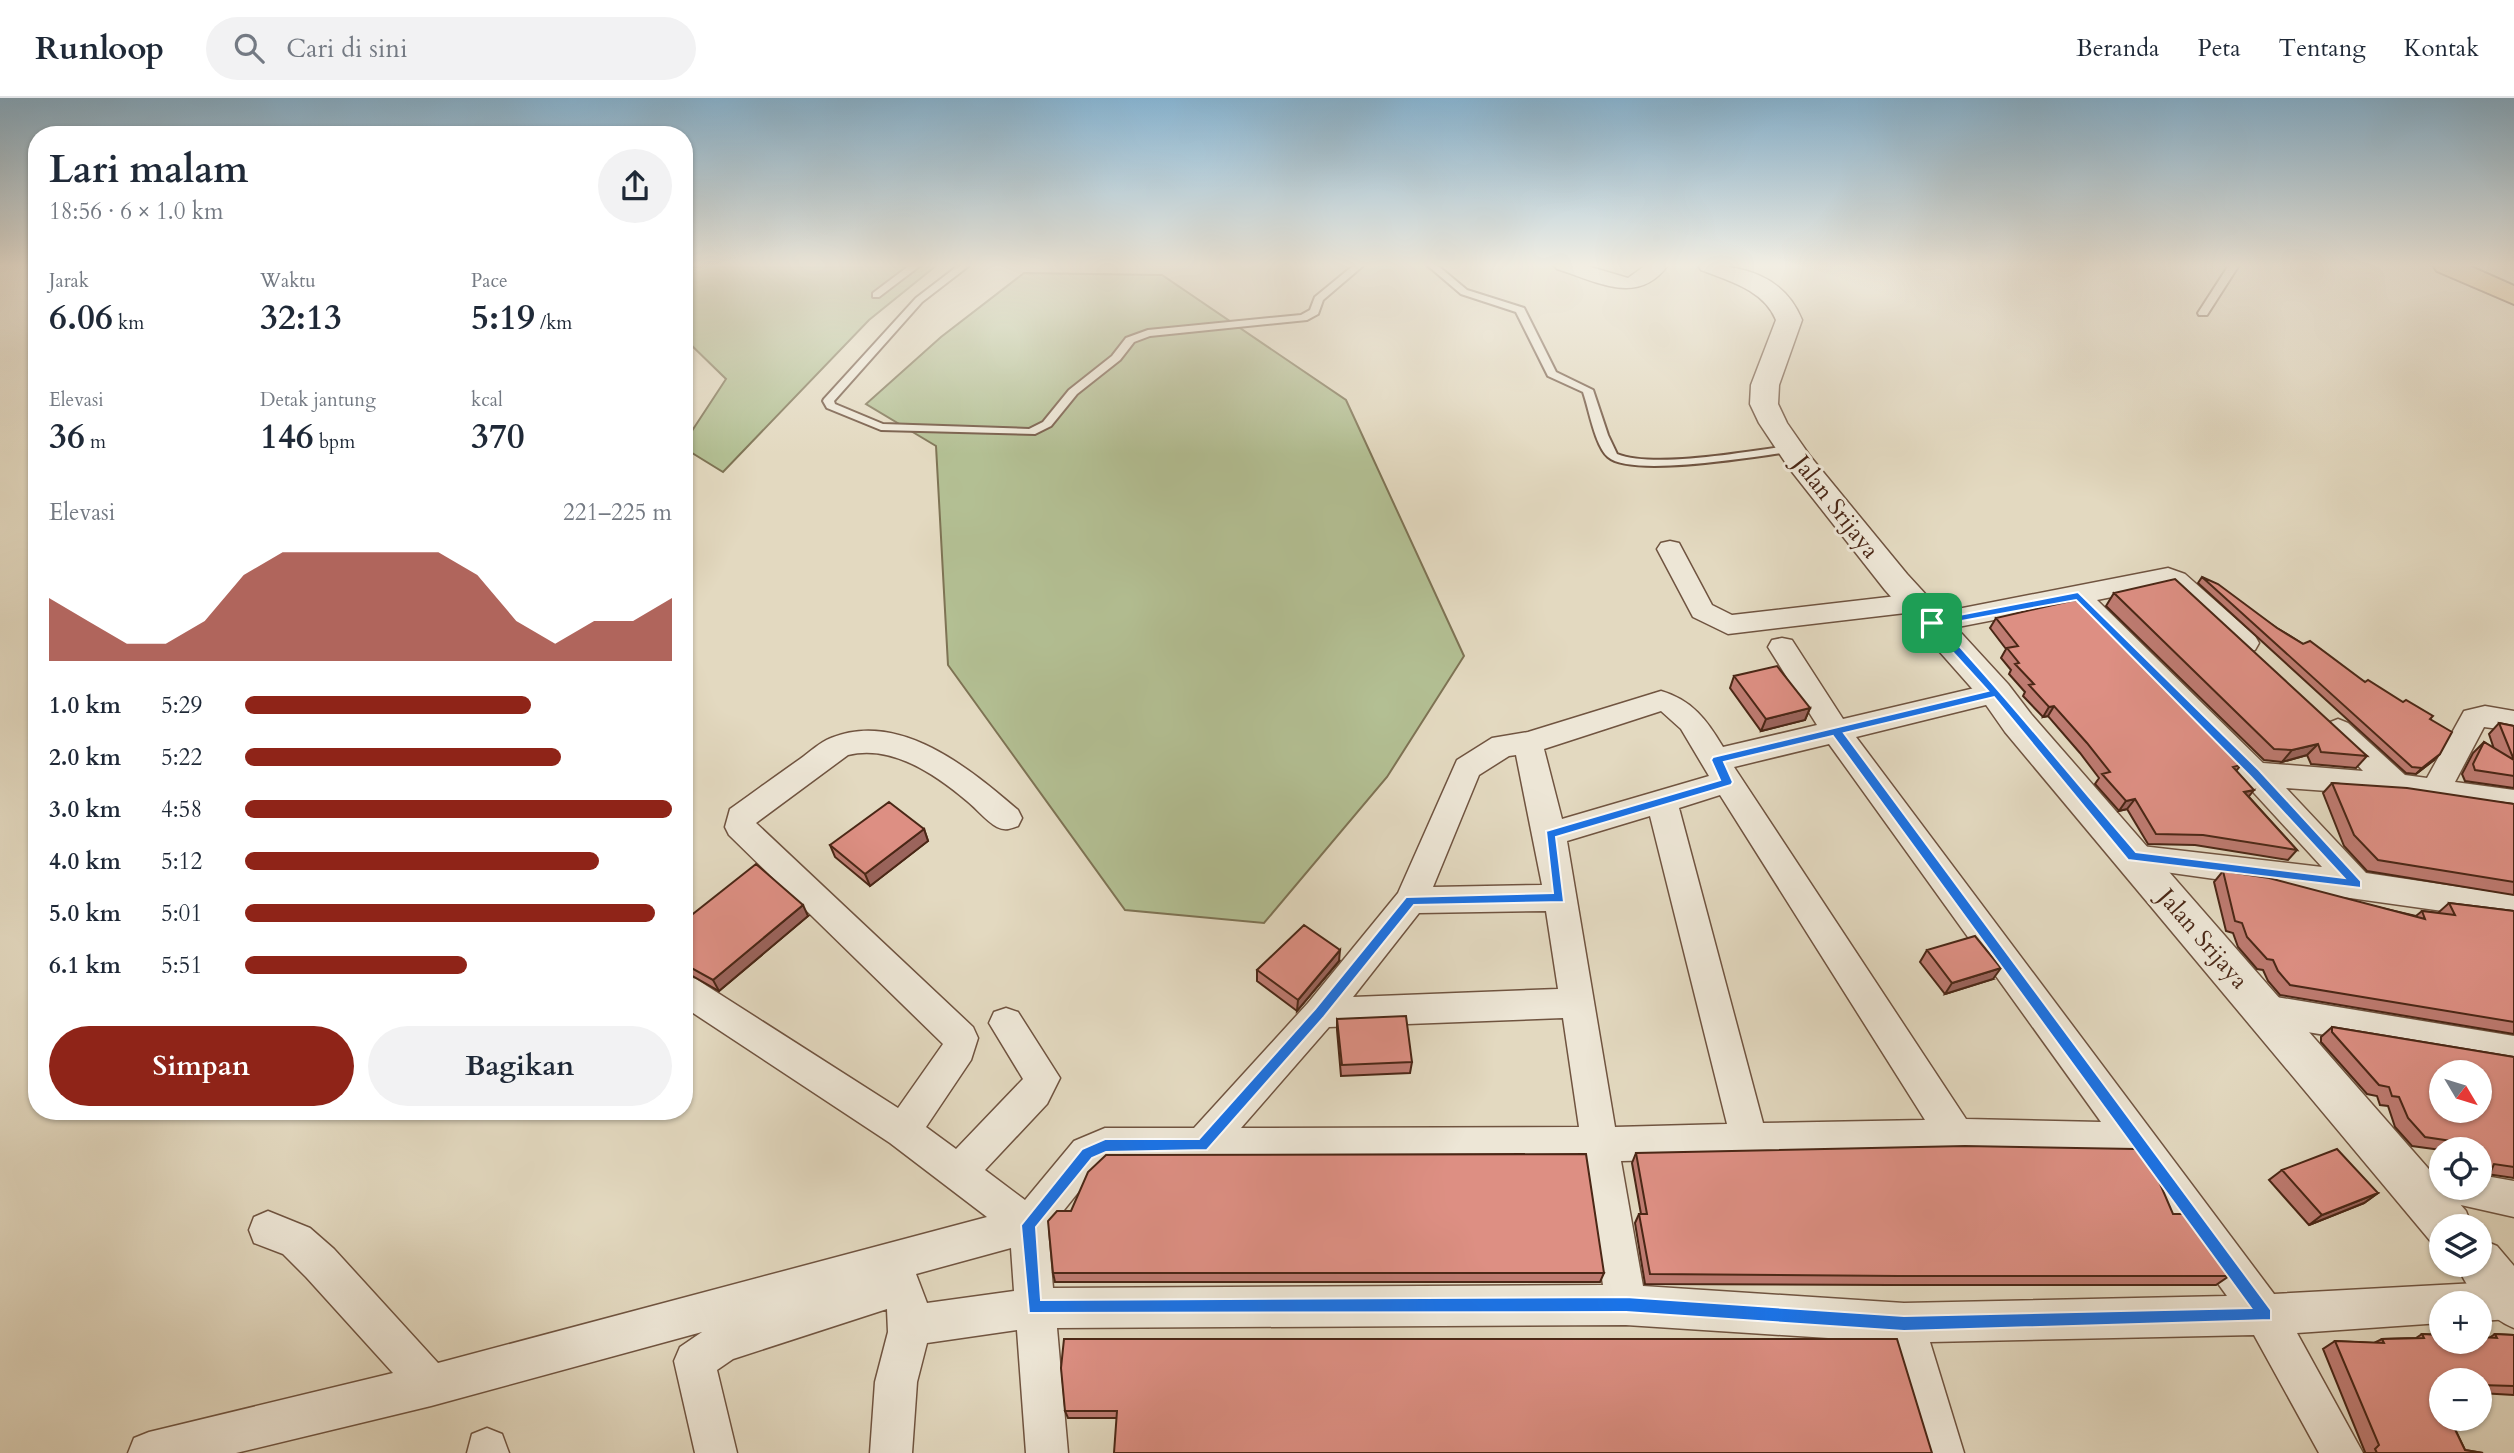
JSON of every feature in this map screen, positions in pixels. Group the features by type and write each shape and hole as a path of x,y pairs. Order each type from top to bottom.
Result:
{"street":[{"name":"Jalan Srijaya","path":"1786,328 1765,385 1764,404 1790,449 1923,613 1996,693 2018,723 2264,1010 2425,1182 2442,1214"},
{"path":"1670,549 1702,611 1728,625 1923,613 2078,596 2173,578 2267,664"},
{"path":"2078,596 2255,774 2357,884"},
{"path":"1782,647 1836,731 2265,1315 2342,1453"},
{"path":"1550,834 1662,802 1722,771 1836,731 1996,693"},
{"path":"1202,1145 1320,1013 1411,900 1467,768 1502,746 1528,743 1668,701 1683,711 1956,1136"},
{"path":"2317,710 2397,785"},
{"path":"2436,789 2474,718 2484,716 2514,720"},
{"path":"903,1131 960,1049 961,1038 740,827 739,822 741,817 838,747 857,741 884,744 927,758 950,770 1007,818"},
{"path":"1528,743 1550,834 1626,1305"},
{"path":"2255,774 2436,789 2514,802"},
{"path":"1662,802 1748,1141"},
{"path":"2133,857 2357,884 2514,908"},
{"path":"1411,900 1560,898"},
{"path":"693,995 903,1131 1028,1225 1047,1453"},
{"path":"1320,1013 1577,1003"},
{"path":"2264,1010 2514,1051"},
{"path":"959,1171 1034,1093 1042,1078 1006,1023"},
{"path":"149,1453 432,1385 1028,1225 1087,1153 1096,1147 1599,1144 1956,1136 2136,1139"},
{"path":"2492,1195 2514,1199"},
{"path":"268,1230 296,1241 320,1263 432,1385"},
{"path":"2492,1277 2512,1301"},
{"path":"716,1453 695,1361 723,1342 901,1285 907,1301 908,1332 896,1382 891,1453"},
{"path":"908,1332 922,1324 1034,1308 1626,1305 1904,1324 2265,1315 2512,1301"},
{"path":"1904,1324 1944,1453"}],"lane":[{"path":"894,328 828,401 831,406 881,427 1031,432 1047,424 1073,392 1116,358 1130,340 1147,332 1189,328"},
{"path":"1529,328 1552,374 1588,390 1609,450 1616,459 1647,464 1790,449"}],"green space":[{"path":"693,328 861,328 723,472 693,454 693,429 726,379 693,347"},
{"path":"952,328 1240,328 1346,400 1464,656 1387,777 1264,923 1125,910 948,665 936,446 866,404"}],"building":[{"path":"2202,577 2218,584 2303,644 2310,641 2365,682 2368,680 2403,702 2406,700 2433,716 2430,719 2452,732 2440,754 2422,768 2412,767"},
{"path":"2175,579 2367,756 2321,752 2318,744 2292,750 2274,749 2114,593"},
{"path":"2075,600 2081,602 2241,765 2233,767 2254,790 2244,792 2297,850 2203,835 2156,834 2135,799 2126,801 2102,774 2110,772 2054,706 2049,707 2029,685 2034,684 2015,664 2019,663 2007,648 2018,646 1996,618"},
{"path":"1777,666 1810,708 1766,719 1734,676"},
{"path":"2499,723 2514,726 2514,760"},
{"path":"2484,742 2514,760 2514,776 2475,770 2473,764"},
{"path":"2332,783 2407,788 2514,804 2514,882 2378,860 2354,835"},
{"path":"889,802 924,829 865,874 830,845"},
{"path":"756,864 803,905 713,980 693,969 693,914"},
{"path":"2223,871 2269,878 2425,919 2422,911 2455,915 2449,903 2514,911 2514,1022 2290,985 2273,960 2267,959 2247,937 2242,923 2235,921"},
{"path":"1304,925 1340,950 1298,1000 1257,970"},
{"path":"1975,936 2001,968 1952,983 1927,950"},
{"path":"1406,1016 1412,1062 1342,1065 1337,1019"},
{"path":"2332,1027 2514,1057 2514,1167 2494,1164 2492,1169 2492,1137 2425,1137 2408,1118 2399,1097 2392,1096 2389,1087 2379,1085 2332,1032"},
{"path":"1965,1146 2135,1149 2158,1179 2173,1214 2183,1214 2229,1276 1650,1274 1639,1214 1647,1214 1636,1153"},
{"path":"2337,1149 2378,1193 2322,1215 2282,1170"},
{"path":"1586,1154 1604,1273 1053,1273 1048,1221 1057,1211 1071,1211 1088,1172 1106,1155"},
{"path":"2422,1334 2429,1334 2429,1354 2492,1354 2492,1338 2497,1338 2495,1334 2514,1335 2514,1386 2492,1385 2492,1368 2429,1368 2429,1431 2456,1431 2465,1450 2483,1453 2377,1453 2375,1449 2379,1445 2335,1341 2384,1343 2382,1339 2424,1338"},
{"path":"1064,1339 1897,1339 1932,1453 1114,1453 1117,1411 1065,1411 1061,1368"}],"route":[{"path":"1932,623 1996,693 1916,712 1836,731 1717,760 1727,782 1550,834 1560,898 1411,900 1320,1013 1202,1145 1105,1145 1087,1153 1028,1225 1034,1308 1626,1305 1904,1324 2265,1315 1836,731 1996,693 2018,723 2133,857 2357,884 2255,774 2078,596 1932,623"}]}
